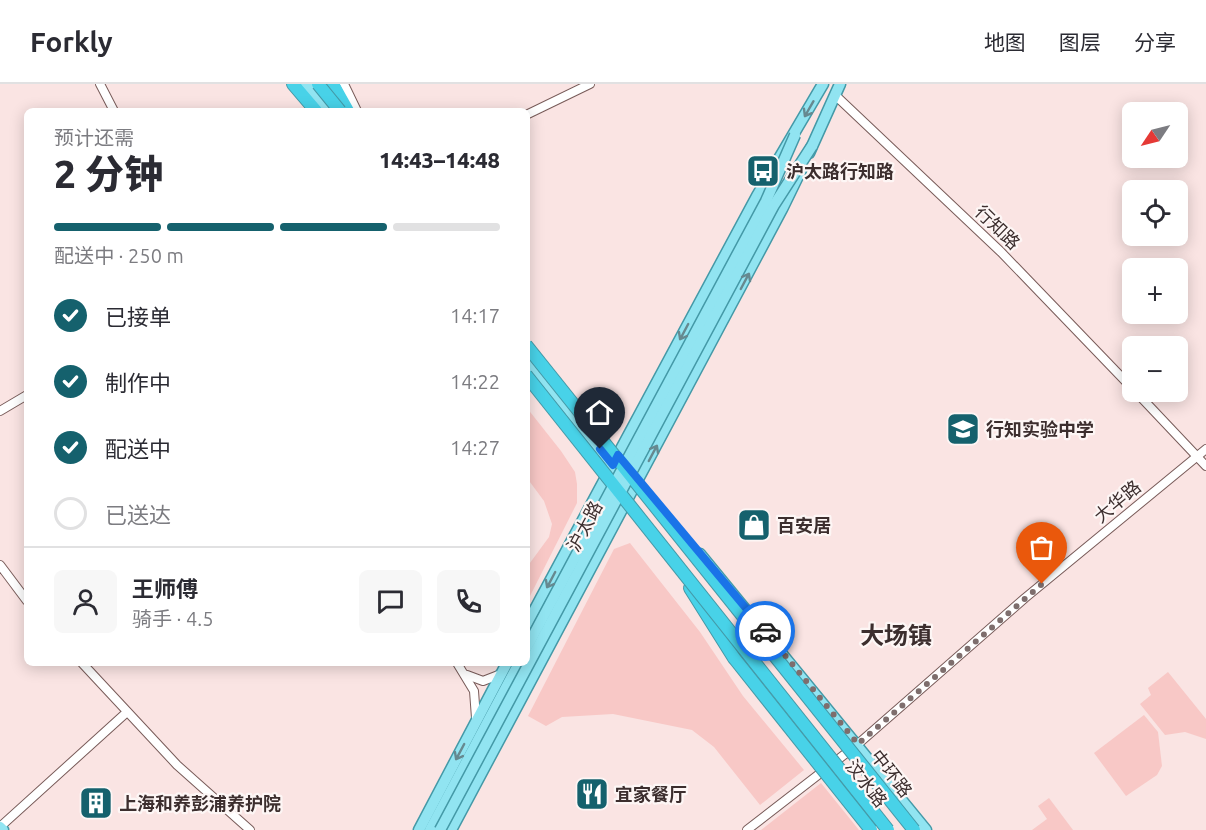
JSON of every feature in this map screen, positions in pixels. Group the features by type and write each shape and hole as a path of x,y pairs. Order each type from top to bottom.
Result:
{"highway":[{"path":"295,84 313,108"},
{"path":"318,84 341,108"},
{"path":"333,90 342,108"},
{"name":"中环路","path":"530,350 914,830"},
{"path":"530,380 888,830"},
{"path":"688,584 734,658 871,830"}],"main road":[{"path":"288,84 312,108"},
{"path":"306,84 333,90"},
{"path":"306,84 326,108"},
{"path":"323,84 333,90"},
{"name":"沪太路","path":"451,830 782,209 840,84"},
{"name":"沪太路","path":"530,642 766,201 818,86"},
{"name":"沪太路","path":"530,619 757,196 795,135"},
{"name":"沪太路","path":"530,662 774,205 812,146"},
{"name":"汶水路","path":"530,344 611,467 624,503 882,830"},
{"path":"539,355 552,388"},
{"name":"汶水路","path":"530,362 611,467"},
{"name":"汶水路","path":"530,372 611,467"},
{"name":"汶水路","path":"530,385 611,467 639,480 858,744 926,830"},
{"path":"419,830 505,666"},
{"path":"430,830 517,666"},
{"name":"沪太路","path":"440,830 528,666"}],"street":[{"path":"100,84 112,108"},
{"path":"344,84 356,108"},
{"path":"530,113 590,84"},
{"name":"行知路","path":"835,95 1001,252 1122,378"},
{"path":"0,411 24,397"},
{"path":"1146,402 1206,466"},
{"name":"大华路","path":"747,830 832,766 1025,598 1206,449"},
{"path":"0,565 24,597"},
{"path":"85,666 186,773 250,830"},
{"path":"459,666 476,694 476,722"},
{"path":"464,672 481,681 501,674"},
{"path":"2,829 127,712"}],"shaded area":[{"path":"530,412 575,472 577,503 530,596 530,563 549,537 552,524 544,501 530,482"},
{"path":"630,543 700,632 743,696 804,770 760,805 714,747 692,730 613,714 562,717 546,726 528,716 614,549"},
{"path":"1168,672 1206,719 1206,739 1185,732 1165,735 1140,704 1151,695 1148,688"},
{"path":"1144,715 1158,732 1162,766 1157,775 1126,796 1094,753"},
{"path":"821,783 859,830 761,830"},
{"path":"1049,798 1073,830 1032,830 1047,819 1038,806"}],"way so far":[{"path":"765,631 858,744 1042,584"}],"place":[{"name":"沪太路行知路","path":"763,171"},
{"name":"行知实验中学","path":"963,429"},
{"name":"百安居","path":"754,525"},
{"name":"宜家餐厅","path":"592,794"},
{"name":"上海和养彭浦养护院","path":"96,803"}],"district":[{"name":"大场镇","path":"896,635"}],"route":[{"path":"600,449 613,465 618,455 765,631"}]}
